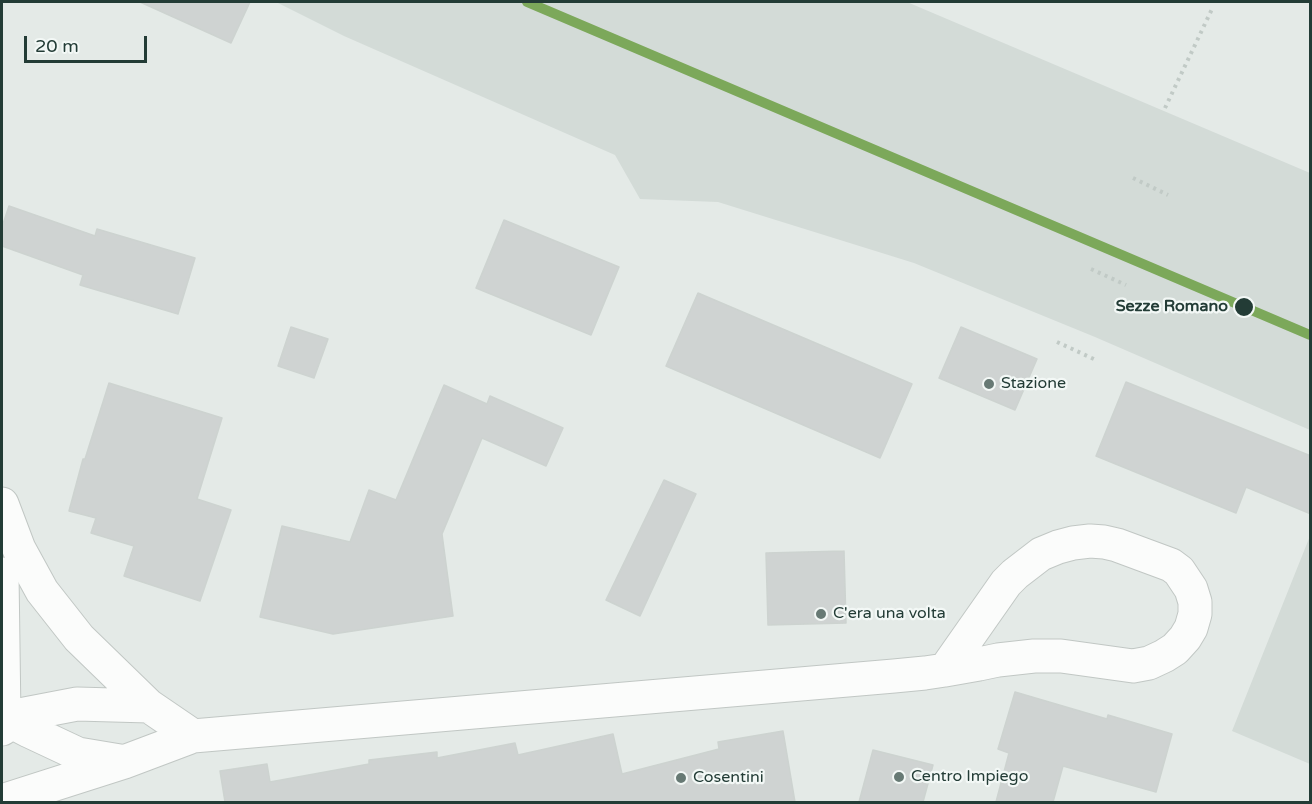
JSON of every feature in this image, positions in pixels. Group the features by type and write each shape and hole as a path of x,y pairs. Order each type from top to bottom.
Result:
{"street":[{"path":"2,504 19,549 42,591 79,638 149,706 193,736"},
{"path":"2,801 124,762 193,736 894,676 945,670 1034,656 1079,658 1133,666 1149,663 1170,653 1185,638 1195,614 1195,602 1191,589 1179,571 1171,565 1104,542 1090,541 1058,547 1041,554 1006,583 945,670"},
{"path":"2,578 3,723"},
{"path":"3,723 77,704 149,706"},
{"path":"3,723 29,731 78,754 124,762"}],"path":[{"path":"1165,108 1213,7"},
{"path":"1133,178 1168,195"},
{"path":"1091,270 1126,285"},
{"path":"1057,342 1096,360"}],"shaded area":[{"path":"276,2 907,2 1310,173 1310,430 1095,337 914,263 718,202 640,199 615,155 344,36"},
{"path":"1310,536 1310,764 1232,731"}],"building":[{"path":"140,2 250,2 231,43"},
{"path":"9,206 95,236 97,229 195,258 178,314 80,285 83,275 2,246 2,227"},
{"path":"504,220 619,267 591,335 476,288"},
{"path":"698,293 912,384 880,458 666,366"},
{"path":"291,327 328,339 314,378 278,366"},
{"path":"961,327 1037,359 1015,410 939,378"},
{"path":"1126,382 1311,456 1311,514 1246,487 1236,513 1096,456"},
{"path":"109,383 222,418 197,499 231,510 200,601 124,576 134,546 91,533 96,518 69,511 83,459 85,459"},
{"path":"444,385 487,404 490,396 563,428 546,466 482,438 442,534 453,616 333,634 260,617 282,526 350,542 369,490 396,500"},
{"path":"664,480 696,494 640,616 606,600"},
{"path":"844,551 846,623 768,625 766,553"},
{"path":"1015,692 1107,719 1108,715 1172,734 1156,792 1063,766 1053,802 996,802 1009,753 998,749"},
{"path":"783,731 795,802 225,802 220,771 267,764 270,782 369,764 369,760 437,752 437,758 515,743 518,755 613,734 622,774 719,749 718,742"},
{"path":"873,750 933,765 923,802 859,802"}],"transit line":[{"path":"527,2 1310,335"}],"place":[{"name":"Sezze Romano","path":"1244,307"},
{"name":"Stazione","path":"989,384"},
{"name":"C'era una volta","path":"821,614"},
{"name":"Centro Impiego","path":"899,777"},
{"name":"Cosentini","path":"681,778"}]}
